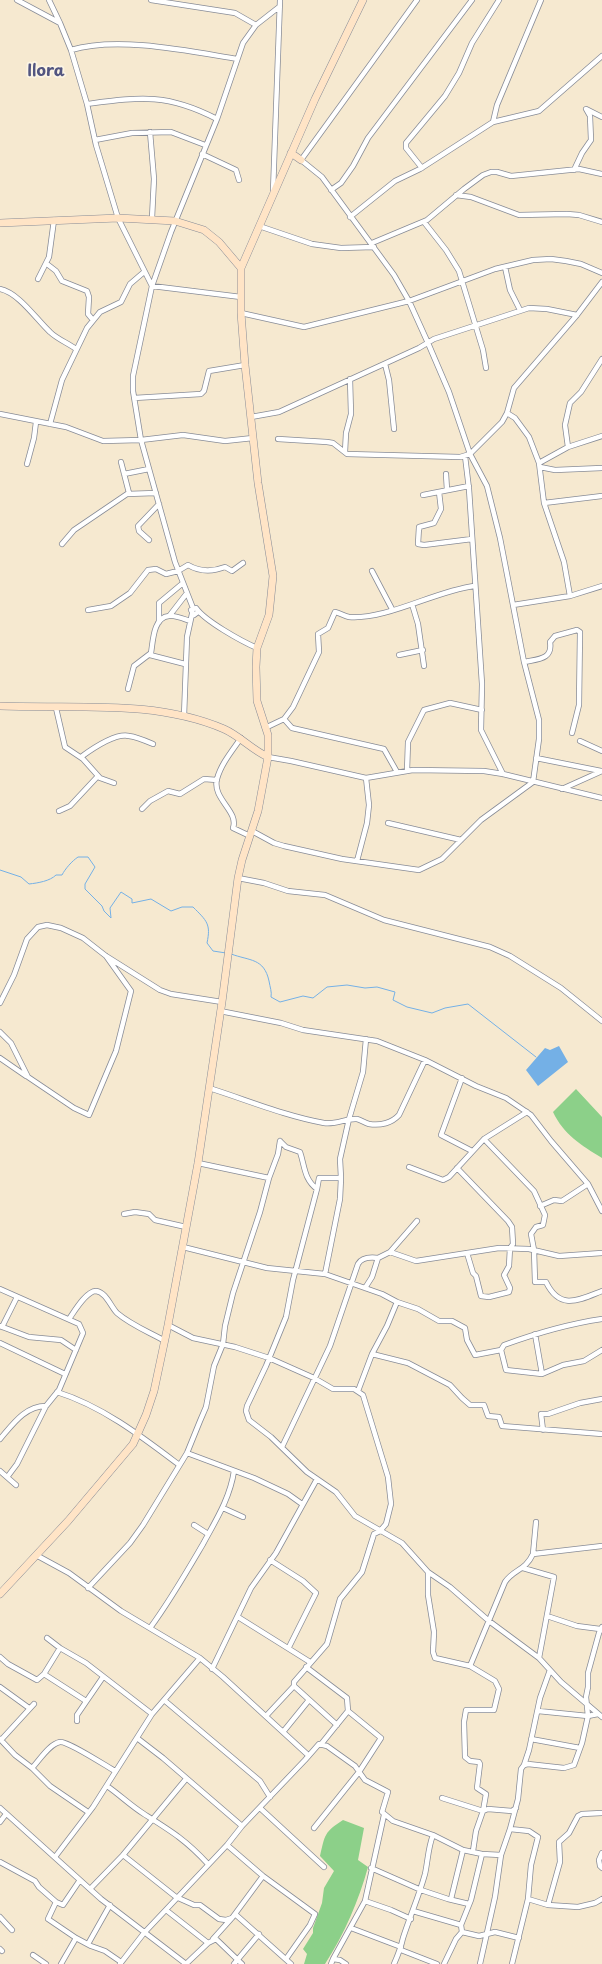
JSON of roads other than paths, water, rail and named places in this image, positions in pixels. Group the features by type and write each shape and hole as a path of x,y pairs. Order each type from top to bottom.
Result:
{"main road":[{"path":"0,1594 104,1480 138,1435 154,1392 198,1163 210,1088 238,878 242,860 258,811 268,757 266,728 256,689 257,648 269,615 273,576 258,483 245,365 240,297 241,268 291,153 363,0"},
{"path":"291,153 301,160"},
{"path":"0,223 118,218 152,218 175,221 204,230 219,242 241,268"},
{"path":"0,706 138,709 174,713 224,729 241,738 268,757"}],"street":[{"path":"16,0 60,23"},
{"path":"49,0 71,50 118,218 152,286"},
{"path":"151,0 235,13 256,25"},
{"path":"272,195 280,0"},
{"path":"241,738 226,759 217,780 218,793 236,821 234,828 284,846 357,861 419,870 442,859 497,806 533,782 539,739 539,720 524,662 500,538 488,492 470,454 449,392 410,301 394,274 350,217 322,177 301,160 417,0"},
{"path":"331,190 341,183 353,166 368,138 472,0"},
{"path":"422,168 406,148 406,143 445,96 459,73 472,44 499,0"},
{"path":"493,122 497,105 541,0"},
{"path":"184,716 187,637 192,614 191,610 193,608 178,571 141,440 134,398 133,376 152,286 175,221 217,119 237,59 246,38 256,25 279,7"},
{"path":"71,50 86,46 103,45 146,46 237,59"},
{"path":"350,217 395,181 422,168 493,122 539,111 602,56"},
{"path":"87,104 154,98 168,100 196,108 217,119"},
{"path":"574,170 582,153 591,140 590,116 586,109 602,117"},
{"path":"150,132 154,179 152,218"},
{"path":"95,140 132,133 175,133 205,145"},
{"path":"202,154 236,170 239,180"},
{"path":"259,226 312,244 341,248 373,245 424,222 456,195 483,175 490,172 497,172 511,176 574,170 602,174"},
{"path":"456,195 471,197 518,215 567,214 579,215 602,222"},
{"path":"38,279 47,264 54,220"},
{"path":"424,222 446,250 459,271 483,350 486,368"},
{"path":"241,313 304,327 410,301 462,281 505,267 533,260 551,259 581,264 602,273"},
{"path":"47,264 56,271 62,280 87,291 89,297 88,314 93,320"},
{"path":"505,267 510,290 520,310"},
{"path":"50,424 57,393 76,348 93,320 100,312 121,302 130,284 144,272"},
{"path":"278,439 333,443 347,454 376,456 465,456 470,454 491,434 507,414 514,388 577,315 602,282"},
{"path":"152,286 240,297"},
{"path":"0,289 21,302 52,334 76,348"},
{"path":"251,417 279,412 385,364 434,339 476,327 520,310 529,308 547,309 577,315"},
{"path":"568,447 565,425 570,403 581,392 602,360"},
{"path":"385,364 389,380 394,429"},
{"path":"134,398 201,394 204,391 209,371 245,365"},
{"path":"345,452 346,433 351,414 350,379"},
{"path":"0,414 66,428 103,441 141,440 189,435 225,441 253,438"},
{"path":"507,414 515,418 529,437 540,465 544,503 564,562 570,596"},
{"path":"27,464 35,434 36,422"},
{"path":"540,465 568,447 602,436"},
{"path":"465,456 469,486 474,586 482,684 482,735 494,753 503,774"},
{"path":"121,462 128,493"},
{"path":"540,465 555,470 602,468"},
{"path":"124,474 149,468"},
{"path":"446,474 447,490"},
{"path":"423,495 469,486"},
{"path":"440,492 441,509 434,523 419,527 418,544 424,545 472,539"},
{"path":"62,544 74,530 128,493 156,493"},
{"path":"544,503 602,496"},
{"path":"149,540 139,531 138,526 159,504"},
{"path":"88,610 108,607 127,595 148,570 156,569 166,574 178,571 188,565 198,570 213,571 225,567 232,571 243,563"},
{"path":"372,571 392,609"},
{"path":"159,622 159,603 183,583"},
{"path":"266,728 284,719 292,707 319,652 318,634 329,626 333,613 337,612 349,617 365,617 412,604 455,588 474,586"},
{"path":"513,605 570,596 602,586"},
{"path":"170,616 187,593"},
{"path":"412,604 418,624 423,650 424,666"},
{"path":"193,608 196,608 198,612 257,648"},
{"path":"192,614 196,614 198,612"},
{"path":"128,689 134,666 150,655 152,638 159,622 164,617 170,616 190,621"},
{"path":"524,662 539,659 548,655 551,649 550,642 555,636 577,630 580,632 579,705 572,733"},
{"path":"399,655 423,650"},
{"path":"150,655 185,664"},
{"path":"407,771 409,738 424,710 450,703 482,710"},
{"path":"56,708 63,744 67,750 81,757 98,776 114,783"},
{"path":"284,719 292,728 384,749 398,772"},
{"path":"81,757 108,741 121,736 129,736 154,744"},
{"path":"580,741 602,751"},
{"path":"268,757 366,778 407,771 484,771 503,774 602,798"},
{"path":"536,758 602,771"},
{"path":"562,789 602,771"},
{"path":"59,811 70,806 98,776"},
{"path":"357,861 367,823 369,805 366,778"},
{"path":"142,809 150,802 168,791 180,794 204,779 217,780"},
{"path":"388,823 461,840"},
{"path":"238,878 264,883 288,891 325,895 384,920 490,947 510,956 561,988 602,1021"},
{"path":"0,1003 14,975 27,939 38,927 47,925 61,928 83,938 106,956 160,990 171,994 222,1002"},
{"path":"0,1058 74,1108 89,1115 116,1051 131,991 106,956"},
{"path":"220,1011 281,1023 303,1030 366,1039 392,1046 425,1060 476,1086 506,1098 527,1112 588,1184 602,1211"},
{"path":"0,1032 11,1043 28,1077"},
{"path":"325,1274 339,1206 341,1178 339,1163 362,1072 366,1039"},
{"path":"210,1088 264,1107 325,1123 358,1119 369,1124 383,1124 394,1121 399,1115 425,1060"},
{"path":"462,1078 441,1136 472,1151"},
{"path":"409,1167 437,1179 443,1180 449,1177 484,1139 527,1112"},
{"path":"484,1139 534,1191 545,1214 544,1225 536,1227 531,1234 534,1250 535,1282 546,1282 550,1291 566,1301 575,1301 602,1291"},
{"path":"88,1588 130,1543 158,1500 178,1464 187,1453 206,1407 214,1366 223,1344 224,1326 260,1212 269,1178 278,1154 280,1141 286,1146 300,1152 304,1163 304,1171 309,1183 317,1189"},
{"path":"198,1163 269,1178"},
{"path":"457,1168 512,1227 513,1244 510,1248 509,1266 504,1275 510,1288 509,1292 485,1298 481,1296 476,1276 472,1274 467,1253"},
{"path":"341,1178 319,1178 286,1317 250,1399 246,1411 249,1420 282,1447 294,1461 336,1492 355,1516 402,1543 428,1572 450,1586 489,1621 539,1658 561,1682 600,1715"},
{"path":"540,1206 554,1200 562,1201 588,1184"},
{"path":"124,1214 135,1212 149,1214 155,1220 186,1227"},
{"path":"282,1447 330,1346 360,1261 371,1257 378,1258 390,1252 417,1222"},
{"path":"182,1247 273,1268 325,1274 352,1285 382,1294 397,1302 418,1309 439,1321 452,1321 465,1328 467,1340 475,1355 501,1350"},
{"path":"390,1252 416,1261 499,1248 534,1250 559,1256 602,1253"},
{"path":"365,1288 372,1277 378,1258"},
{"path":"0,1289 69,1319 79,1324 83,1328 83,1335 57,1392 46,1406 17,1464 8,1476"},
{"path":"69,1319 90,1294 98,1292 103,1295 112,1308 127,1320 165,1341"},
{"path":"17,1297 1,1327 29,1337 61,1340 76,1350"},
{"path":"358,1391 372,1354 387,1326 397,1302"},
{"path":"602,1319 573,1323 535,1334 504,1345 501,1350 506,1370 542,1374 563,1365 584,1360 602,1350"},
{"path":"168,1325 193,1338 223,1344 269,1358 314,1378 333,1389 344,1388 358,1391 363,1394 390,1485 391,1504 386,1524 380,1531 374,1534 362,1572 341,1597 330,1638 324,1647 306,1666 294,1682 294,1686 266,1716"},
{"path":"535,1334 542,1374"},
{"path":"0,1343 65,1374"},
{"path":"372,1354 408,1364 450,1385 470,1405 484,1405 488,1416 499,1417 502,1426 602,1434"},
{"path":"57,1392 115,1420 178,1464"},
{"path":"543,1430 541,1414 548,1414 580,1403 602,1399"},
{"path":"0,1439 26,1411 35,1406 46,1406"},
{"path":"187,1453 288,1494 302,1504"},
{"path":"0,1470 16,1485"},
{"path":"150,1628 187,1574 223,1508 232,1484 234,1471"},
{"path":"212,1669 251,1588 270,1560 317,1479"},
{"path":"223,1508 243,1517"},
{"path":"470,1666 509,1577 523,1568 533,1554 536,1522"},
{"path":"194,1525 208,1534"},
{"path":"533,1554 602,1546"},
{"path":"36,1555 69,1573 121,1611 200,1658 308,1755"},
{"path":"270,1560 303,1581 316,1593 289,1647"},
{"path":"523,1568 554,1577 548,1616 539,1658"},
{"path":"428,1572 428,1595 434,1632 433,1652 435,1658 470,1666 496,1681 499,1689 494,1710 466,1710 464,1722 465,1757 470,1761 479,1762 477,1788 486,1794 483,1811 476,1831 473,1852"},
{"path":"524,1765 568,1768 574,1765 588,1716 586,1697 588,1673 601,1628 578,1626 548,1616"},
{"path":"238,1617 289,1647 310,1662"},
{"path":"47,1638 60,1648 86,1663 152,1714"},
{"path":"0,1657 8,1664 37,1680 44,1674 60,1648"},
{"path":"55,1857 74,1834 107,1786 152,1714 200,1658"},
{"path":"56,1902 48,1919 76,1938 105,1951 121,1963 144,1933 176,1897 227,1845 242,1826 315,1746 322,1743 348,1711 347,1698 306,1666"},
{"path":"480,1964 485,1936 495,1897 501,1855 518,1799 521,1769 524,1765 550,1670"},
{"path":"44,1674 86,1701"},
{"path":"77,1721 77,1715 104,1677"},
{"path":"294,1686 337,1725"},
{"path":"0,1687 29,1708"},
{"path":"164,1700 260,1781 270,1797"},
{"path":"283,1732 309,1700"},
{"path":"34,1704 0,1740 50,1786 88,1812"},
{"path":"314,1828 359,1772 381,1738 348,1711"},
{"path":"538,1711 588,1716 600,1715"},
{"path":"137,1738 163,1758 242,1826"},
{"path":"531,1739 580,1748"},
{"path":"32,1768 53,1745 59,1742 68,1744 115,1771"},
{"path":"322,1743 355,1766 365,1780 388,1792 382,1808 384,1815 371,1868 365,1901 331,1964"},
{"path":"90,1889 124,1855 186,1779"},
{"path":"107,1786 143,1814 153,1819 188,1843 208,1864"},
{"path":"442,1798 483,1811 488,1809 512,1811 516,1808"},
{"path":"0,1808 90,1889 144,1933 186,1964 213,1939 233,1916 263,1876"},
{"path":"260,1808 324,1867"},
{"path":"548,1905 560,1862 559,1842 569,1834 578,1816 582,1814 602,1813"},
{"path":"0,1822 6,1814"},
{"path":"384,1815 393,1821 433,1835 464,1850 482,1854 501,1855"},
{"path":"510,1829 529,1831 538,1837 531,1865 528,1899 512,1964"},
{"path":"394,1964 401,1949 421,1890 427,1863 428,1850 433,1835"},
{"path":"227,1845 263,1876 315,1914 310,1924 286,1959"},
{"path":"451,1899 464,1850"},
{"path":"602,1853 599,1860 602,1868"},
{"path":"444,1964 456,1939 462,1932 461,1925 471,1900 482,1854"},
{"path":"124,1855 176,1897 194,1905 200,1905 219,1919 226,1920 233,1916"},
{"path":"0,1862 35,1881 39,1887 56,1902 63,1904 80,1880"},
{"path":"371,1868 421,1890 469,1904"},
{"path":"528,1899 548,1905 582,1907 602,1899"},
{"path":"365,1901 411,1919"},
{"path":"88,1944 110,1905"},
{"path":"166,1910 208,1943"},
{"path":"413,1911 461,1925"},
{"path":"233,1916 259,1934 291,1964"},
{"path":"0,1917 12,1930"},
{"path":"350,1928 438,1964"},
{"path":"462,1932 485,1936 495,1932 519,1938"},
{"path":"236,1962 259,1934"},
{"path":"61,1964 76,1938"},
{"path":"213,1939 216,1939 225,1945 236,1962 242,1964"},
{"path":"33,1955 46,1964"},
{"path":"333,1958 346,1964"}],"water":[{"path":"559,1046 568,1062 538,1086 526,1070 545,1048 550,1050"}],"waterway":[{"path":"0,870 21,877 29,884 32,884 47,880 56,875 62,875 69,865 78,857 88,857 95,867 85,884 85,889 102,906 104,911 111,918 110,908 121,892 132,899 132,903 151,899 171,911 182,907 193,907 207,923 207,943 213,951 226,953"},
{"path":"231,954 260,964 267,974 271,989 271,997 280,1002 303,996 313,998 327,987 347,985 365,988 377,987 395,992 393,1000 407,1007 432,1013 445,1008 468,1004 536,1057"}],"district":[{"name":"Ilora","path":"46,72"}]}
